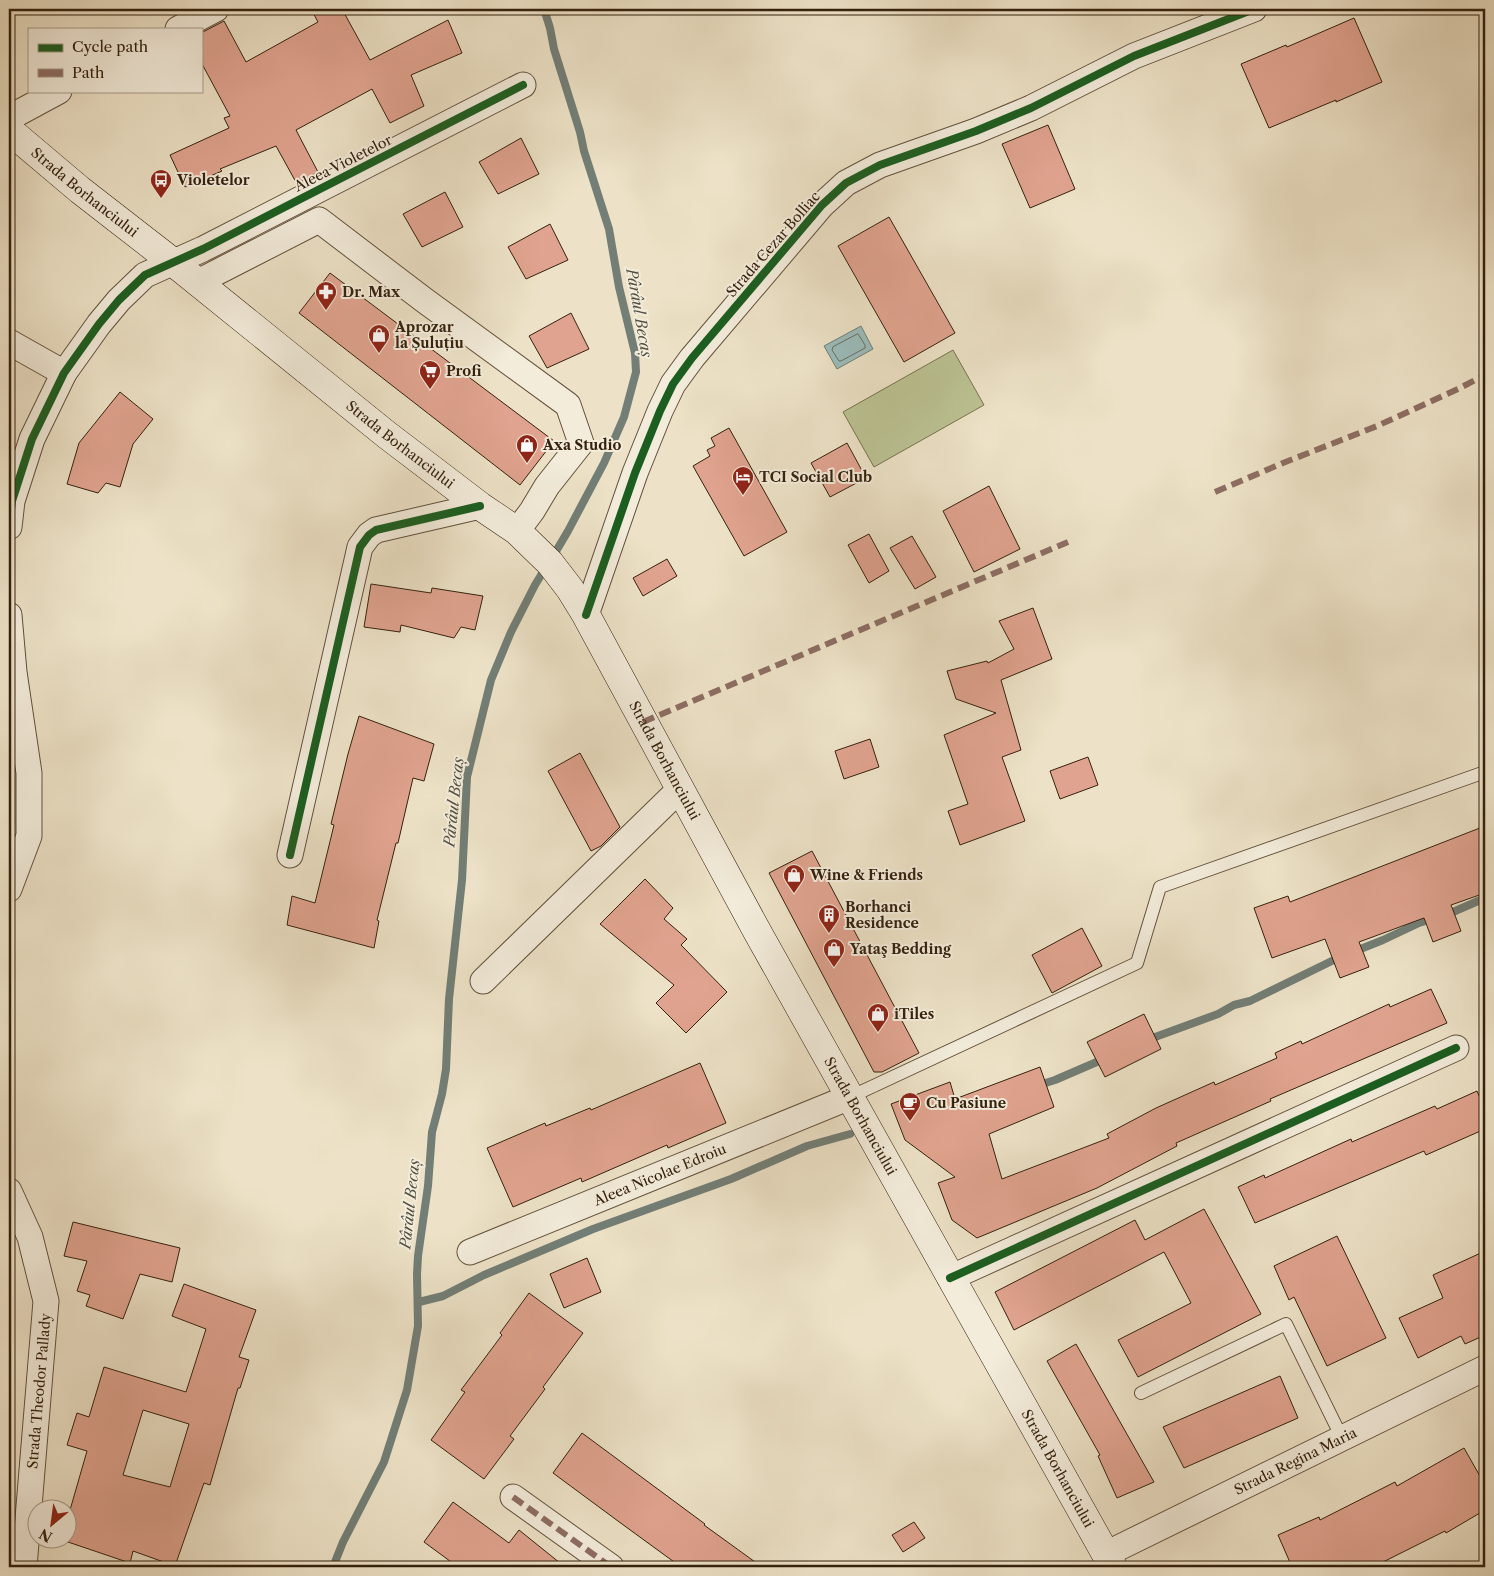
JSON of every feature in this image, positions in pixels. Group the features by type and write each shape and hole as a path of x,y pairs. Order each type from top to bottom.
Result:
{"main road":[{"name":"Strada Borhanciului","path":"9,130 80,190 198,282 387,435 480,506 522,535 550,563 570,589 950,1278 1109,1561"}],"street":[{"path":"180,28 216,9"},
{"name":"Strada Cezar Bolliac","path":"586,615 635,472 673,384 692,358 822,204 846,184 880,165 992,125 1032,108 1134,56 1254,9"},
{"name":"Aleea Violetelor","path":"174,263 523,85"},
{"path":"9,118 57,92"},
{"path":"198,282 319,220 424,300 568,405 581,443 546,486 532,511 522,535"},
{"path":"9,527 10,501 32,440 64,374 99,324 119,300 145,275 174,263"},
{"path":"9,342 64,374"},
{"path":"290,855 357,555 363,540 376,530 480,506"},
{"path":"9,616 14,672 29,773 28,836 9,889"},
{"path":"483,981 680,789"},
{"path":"950,1278 1456,1048"},
{"name":"Aleea Nicolae Edroiu","path":"470,1252 850,1097"},
{"name":"Strada Theodor Pallady","path":"9,1191 30,1237 46,1301 24,1567"},
{"name":"Strada Regina Maria","path":"1109,1561 1342,1438 1485,1368"},
{"path":"513,1497 611,1567"}],"lane":[{"path":"850,1097 1137,964 1160,887 1485,772"},
{"path":"1141,1393 1286,1324 1342,1438"}],"green space":[{"path":"953,350 984,405 874,467 843,412"}],"water":[{"path":"861,326 873,349 837,369 824,346"}],"building":[{"path":"311,9 342,9 370,60 448,20 462,53 411,75 424,106 390,123 372,89 296,130 318,172 297,184 276,146 220,169 222,171 185,187 170,155 229,128 224,118 230,116 202,64 202,32 224,21 246,62 318,22"},
{"path":"1354,18 1382,82 1269,128 1241,64 1286,45 1287,47"},
{"path":"1048,125 1075,189 1030,208 1002,144"},
{"path":"521,138 539,174 498,194 479,162"},
{"path":"445,192 463,227 422,247 403,214"},
{"path":"889,217 955,333 904,362 838,246"},
{"path":"550,224 568,260 526,279 508,247"},
{"path":"330,273 554,441 520,485 299,313"},
{"path":"571,313 589,349 547,368 529,336"},
{"path":"120,392 153,419 133,444 120,487 106,483 98,493 67,484 79,443"},
{"path":"729,428 787,532 744,556 693,466 710,456 707,450 715,446 711,438"},
{"path":"847,443 866,478 830,497 811,463"},
{"path":"989,486 1020,549 974,572 943,511"},
{"path":"869,534 889,571 869,583 848,545"},
{"path":"912,536 936,577 915,589 890,548"},
{"path":"667,559 677,576 643,596 633,578"},
{"path":"371,584 431,593 432,588 483,596 475,630 461,627 454,638 401,625 400,632 364,627"},
{"path":"1033,608 1052,659 1001,680 1021,750 1002,757 1025,821 960,845 948,811 968,804 944,735 996,713 956,699 947,671 987,661 988,663 1014,649 999,621"},
{"path":"359,716 434,744 424,781 413,778 377,920 379,921 374,948 287,925 292,896 315,903 334,825 331,824"},
{"path":"870,739 879,767 844,779 835,751"},
{"path":"580,753 620,827 601,846 591,851 548,771"},
{"path":"1088,757 1098,785 1060,799 1050,771"},
{"path":"1485,826 1485,893 1451,905 1461,931 1433,942 1424,918 1359,942 1369,967 1340,978 1325,939 1272,958 1254,908 1288,896 1290,902"},
{"name":"Borhanci Residence","path":"812,851 919,1053 882,1072 874,1072 769,873"},
{"path":"645,879 673,908 664,919 687,939 681,945 727,992 686,1033 656,1003 674,985 600,924"},
{"path":"1082,928 1102,966 1052,993 1032,955"},
{"path":"1431,989 1447,1023 1270,1099 1271,1101 1176,1143 1177,1146 1097,1188 977,1238 952,1220 938,1183 955,1177 905,1140 891,1104 950,1082 955,1099 1040,1067 1054,1107 989,1134 1002,1179 1109,1138 1107,1134 1156,1108 1214,1082 1215,1085 1277,1058 1275,1053 1301,1041 1302,1044 1389,1004 1390,1007"},
{"path":"1144,1014 1161,1049 1105,1077 1087,1042"},
{"path":"700,1063 726,1123 668,1148 667,1145 582,1182 581,1178 513,1207 487,1148 545,1123 546,1126 590,1108 591,1110"},
{"path":"1477,1091 1485,1109 1485,1129 1426,1155 1424,1151 1255,1223 1238,1187 1264,1175 1265,1178 1351,1139 1352,1142 1435,1106 1437,1109"},
{"path":"1204,1209 1261,1314 1138,1377 1118,1340 1191,1303 1164,1252 1014,1330 995,1292 1135,1220 1145,1240"},
{"path":"73,1222 180,1248 172,1282 140,1274 123,1319 86,1306 90,1295 77,1291 87,1261 64,1256"},
{"path":"1337,1236 1386,1338 1327,1366 1294,1297 1289,1300 1274,1266"},
{"path":"1485,1251 1485,1335 1465,1344 1461,1336 1418,1358 1399,1318 1443,1298 1433,1275"},
{"path":"587,1258 601,1292 564,1308 550,1274"},
{"path":"184,1284 256,1310 239,1357 249,1360 240,1388 238,1388 210,1485 204,1483 175,1566 133,1551 130,1563 78,1545 78,1498 73,1498 87,1451 67,1445 77,1413 89,1417 104,1367 186,1392 206,1329 172,1316","holes":["143,1410 189,1424 170,1487 123,1475"]},
{"path":"529,1293 583,1333 543,1387 545,1389 510,1436 514,1439 484,1479 431,1440 465,1392 461,1390 502,1335 500,1333"},
{"path":"1076,1344 1154,1482 1117,1498 1098,1456 1100,1455 1047,1361"},
{"path":"1280,1376 1298,1418 1184,1468 1163,1427"},
{"path":"582,1433 762,1567 681,1567 553,1473"},
{"path":"1464,1448 1485,1485 1485,1510 1446,1533 1445,1531 1373,1567 1292,1567 1278,1535 1319,1517 1320,1520 1395,1482 1397,1486"},
{"path":"453,1502 509,1543 519,1530 565,1567 458,1567 424,1542"},
{"path":"914,1522 925,1538 903,1552 892,1535"}],"waterway":[{"name":"Pârâul Becaș","path":"544,9 584,151 609,229 619,287 635,353 636,372 624,417 604,463 552,558"},
{"name":"Pârâul Becaș","path":"333,1567 343,1542 384,1462 407,1390 418,1326 418,1256 428,1186 432,1132 442,1094 446,1069 449,999 462,880 467,777 491,680 511,632 546,567"},
{"path":"1446,915 1485,898"},
{"path":"1353,952 1419,923 1435,918"},
{"path":"1147,1040 1218,1014 1234,1005 1250,1001 1342,956"},
{"path":"1036,1086 1106,1058"},
{"path":"419,1302 443,1296 484,1275 593,1229 731,1179 807,1146 850,1134"}],"marked path":[{"path":"1215,492 1377,426 1485,376"},
{"path":"643,722 1068,542"},
{"path":"513,1497 611,1567"}],"cycle path":[{"path":"586,615 635,473 673,384 692,358 822,205 846,183 880,165 976,131 1031,108 1134,56 1254,9"},
{"path":"9,527 12,501 32,439 64,373 99,324 119,300 145,275 203,249 523,85"},
{"path":"290,855 360,547 369,535 376,530 480,506"},
{"path":"950,1278 1456,1048"}],"place":[{"name":"Violetelor","path":"161,199"},
{"name":"Dr. Max","path":"326,311"},
{"name":"Aprozar la Șuluțiu","path":"379,354"},
{"name":"Profi","path":"430,390"},
{"name":"Axa Studio","path":"527,464"},
{"name":"TCI Social Club","path":"743,496"},
{"name":"Wine & Friends","path":"794,894"},
{"name":"Borhanci Residence","path":"829,934"},
{"name":"Yataş Bedding","path":"834,968"},
{"name":"iTiles","path":"878,1033"},
{"name":"Cu Pasiune","path":"910,1122"}]}
